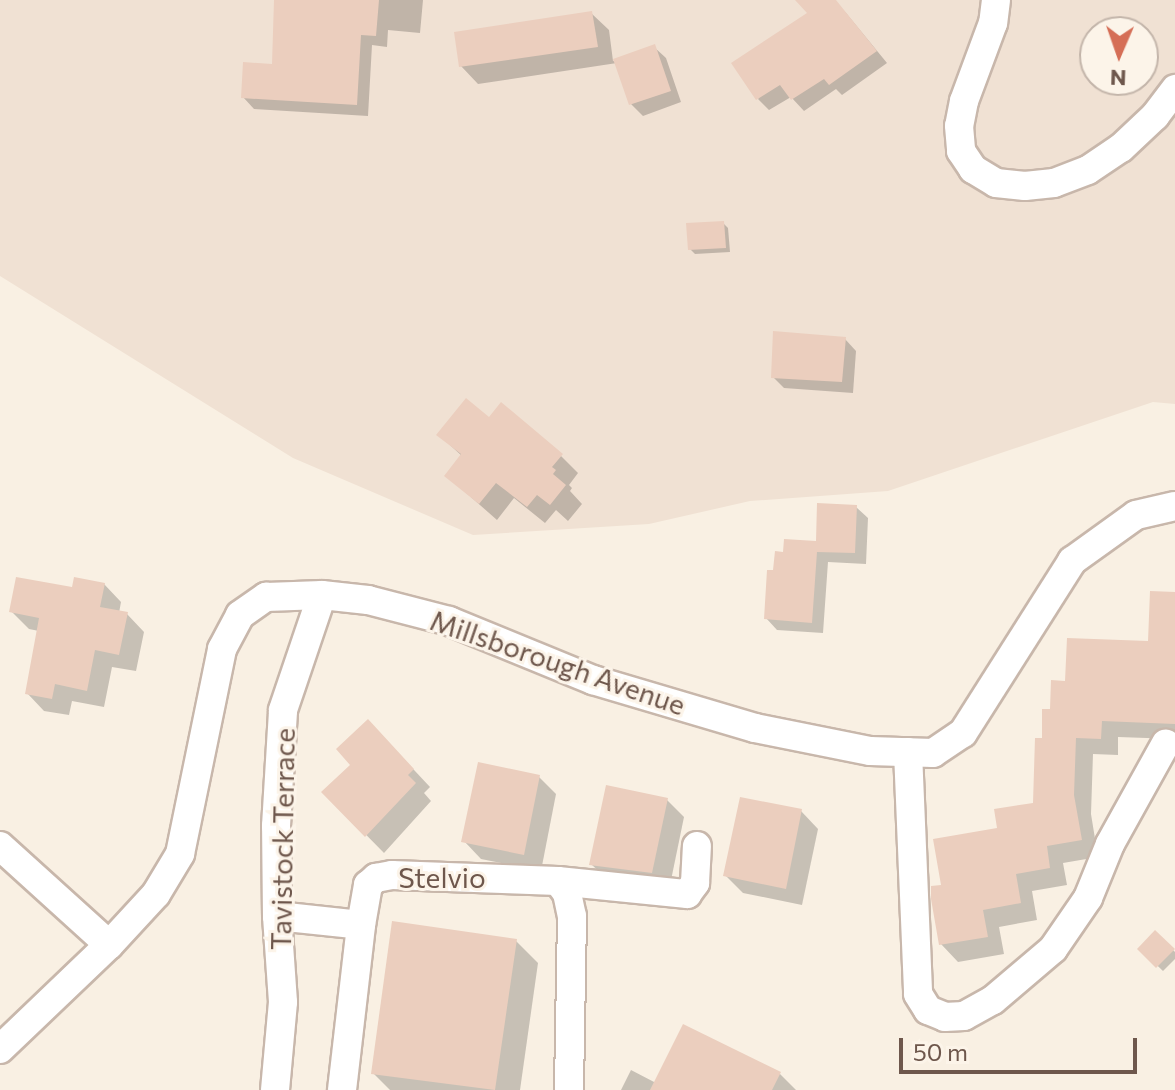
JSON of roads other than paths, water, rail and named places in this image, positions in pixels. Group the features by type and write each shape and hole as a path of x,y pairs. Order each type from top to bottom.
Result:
{"street":[{"path":"996,0 993,23 964,101 959,126 961,151 973,169 996,183 1025,186 1054,183 1088,170 1121,148 1155,116 1175,89"},
{"name":"Millsborough Avenue","path":"0,1049 109,945 156,894 180,854 222,649 240,615 266,597 322,595 368,600 449,621 593,680 755,728 870,751 933,753 963,733 1072,561 1136,515 1175,506"},
{"name":"Tavistock Terrace","path":"275,1090 283,1002 277,916 276,826 283,710 322,595"},
{"path":"908,752 918,994 928,1010 945,1017 964,1016 993,1000 1053,949 1088,898 1110,844 1166,743"},
{"path":"0,846 109,945"},
{"name":"Stelvio","path":"342,1090 361,925 368,885 376,878 545,878 687,894 695,883 697,846"},
{"path":"558,881 567,893 572,916 569,1090"},
{"path":"277,916 361,925"}]}
